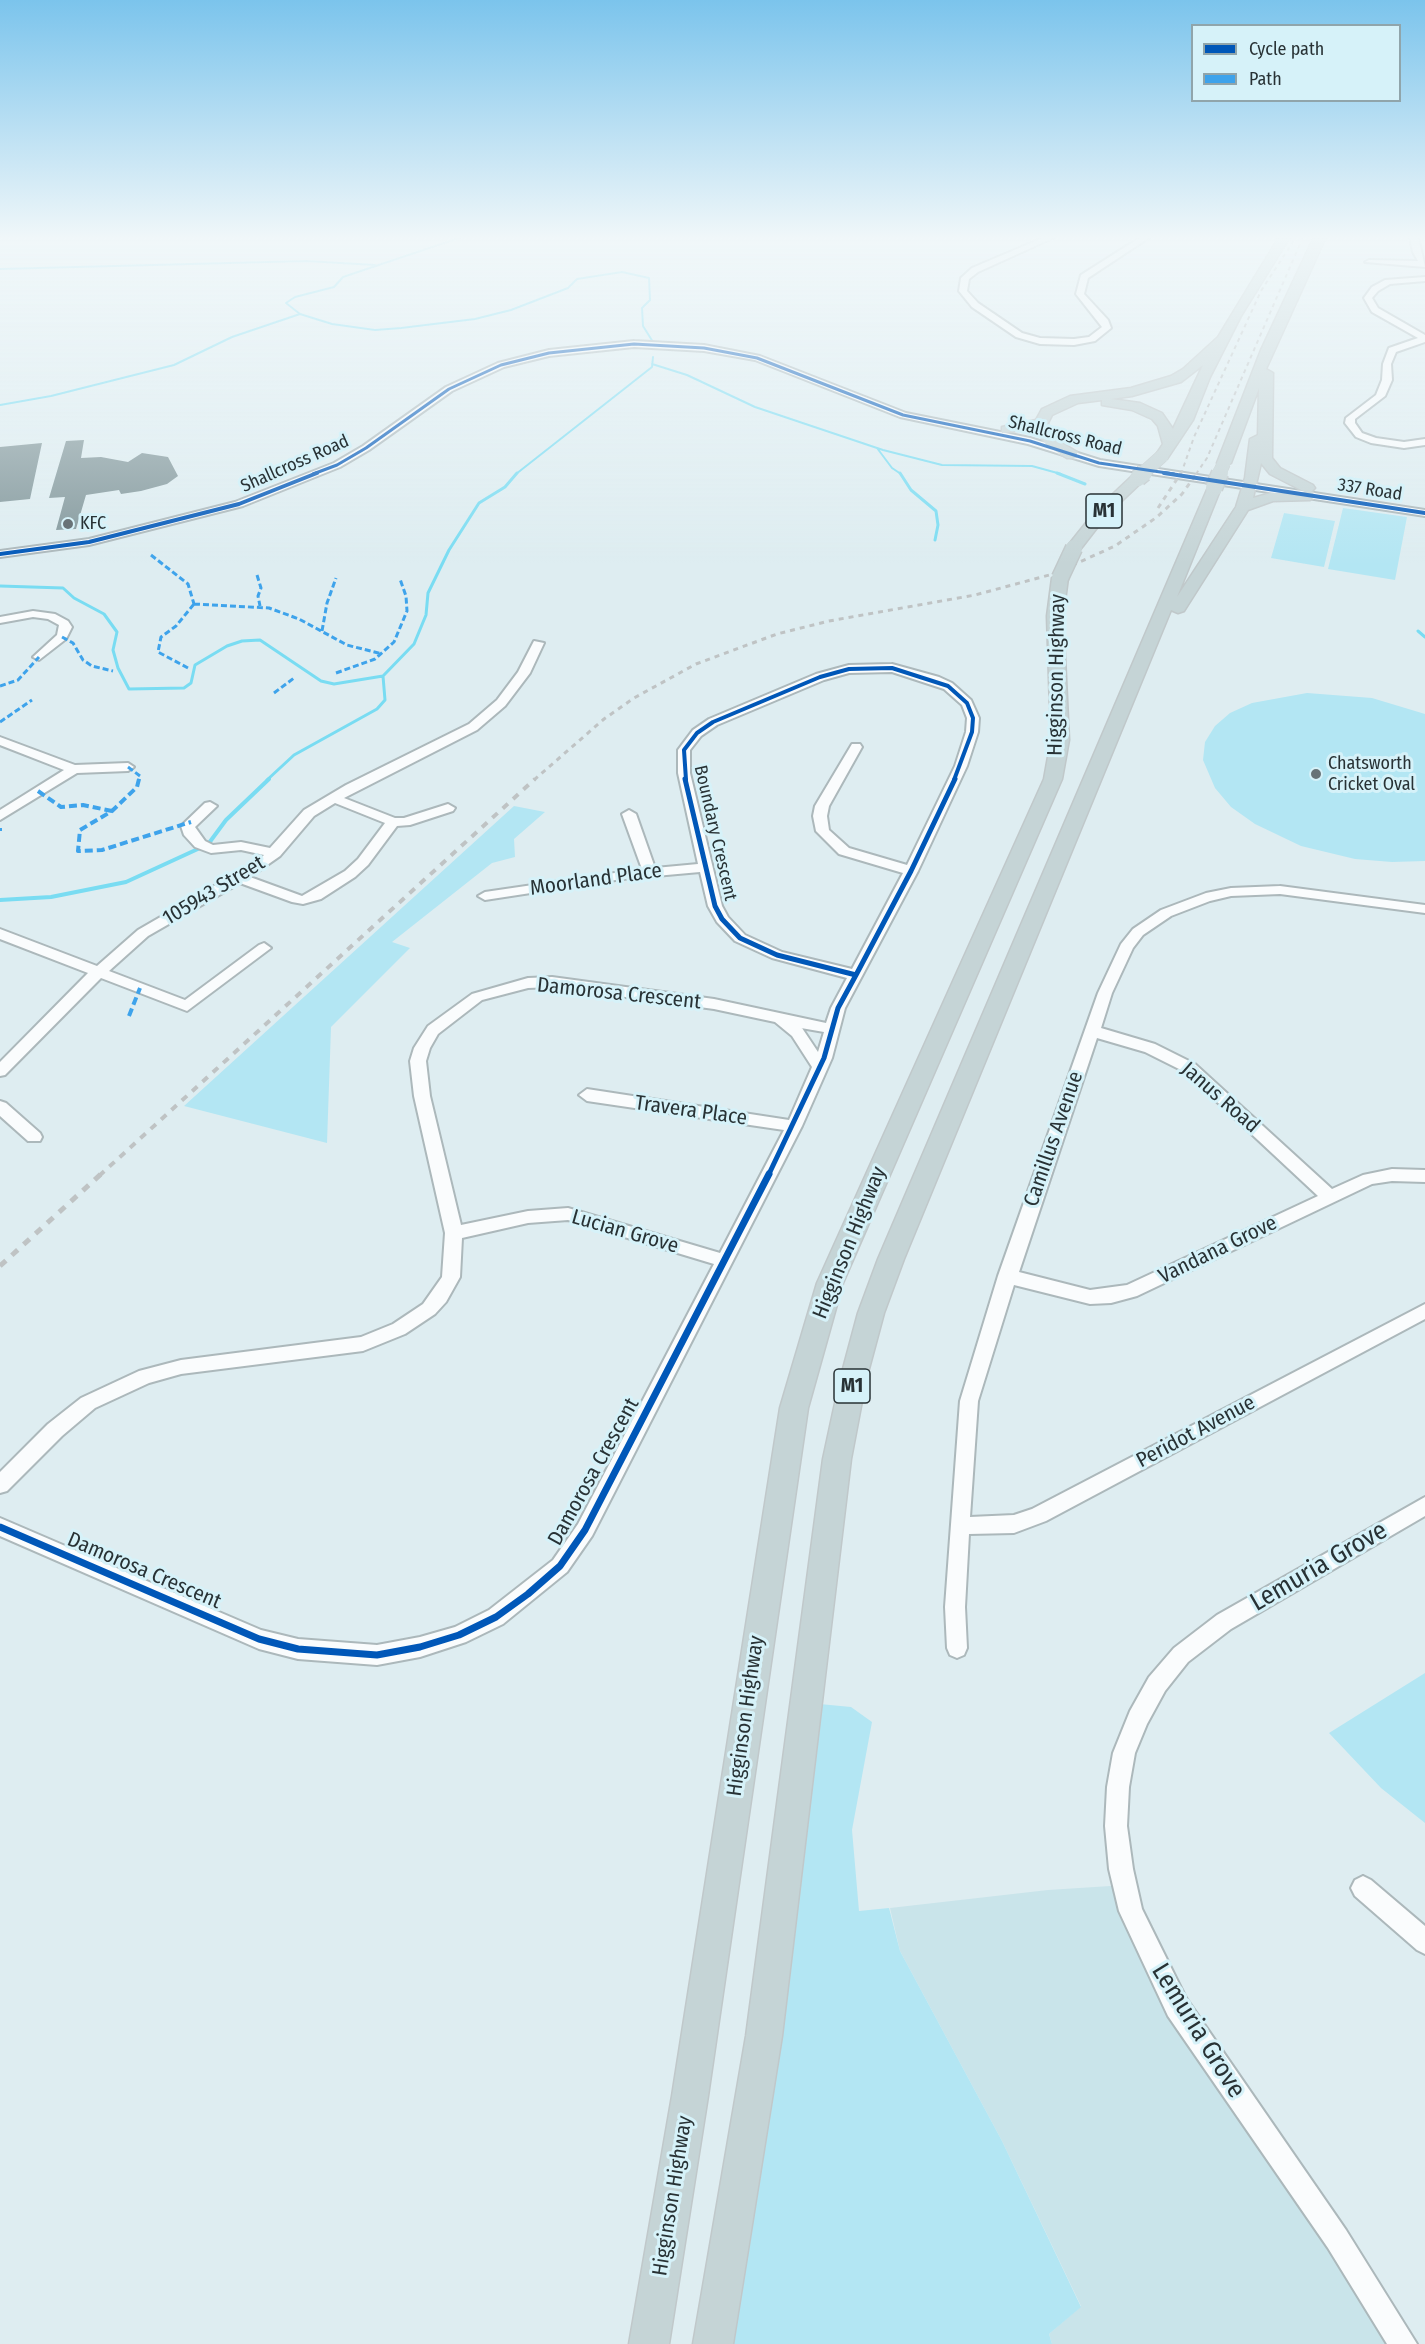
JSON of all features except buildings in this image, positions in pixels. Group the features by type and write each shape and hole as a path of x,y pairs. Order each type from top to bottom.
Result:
{"highway":[{"path":"1030,441 1043,430 1047,412 1065,402 1147,389 1182,376 1215,346"},
{"name":"Higginson Highway","path":"649,2344 690,2096 794,1408 830,1283 1053,779 1060,740 1055,616 1060,578 1074,548 1102,512 1166,450 1185,420 1219,346"},
{"name":"Higginson Highway","path":"713,2344 764,2036 837,1459 853,1380 871,1313 891,1259 1219,476 1270,346"},
{"path":"1268,350 1263,414 1265,459 1275,471 1309,492"},
{"path":"1006,430 1043,430 1057,425 1062,412 1074,406 1100,402 1126,404 1143,408 1160,418 1166,450"},
{"path":"1129,694 1200,570 1243,507 1251,483 1258,428 1263,414"},
{"path":"1057,425 1071,448"},
{"path":"1043,430 1071,448"},
{"path":"1243,507 1271,497 1309,492"},
{"path":"724,2344 764,2036"},
{"path":"636,2344 690,2096"}],"street":[{"name":"Shallcross Road","path":"0,554 64,547 206,515 307,479 366,448 461,382 520,360 586,347 610,346"},
{"name":"Shallcross Road","path":"675,346 734,353 907,410 1006,430"},
{"path":"1397,346 1392,350 1387,364 1388,380 1380,396 1351,418 1350,423 1359,435 1374,441 1404,445 1425,442"},
{"name":"Shallcross Road","path":"800,373 903,415 957,428 1309,492"},
{"name":"337 Road","path":"1309,492 1399,506 1425,513"},
{"name":"337 Road","path":"1399,506 1425,504"},
{"path":"1399,506 1425,520"},
{"name":"Shallcross Road","path":"0,546 112,537"},
{"path":"0,620 33,614 51,616 64,624 66,627 62,638 39,657"},
{"name":"105943 Street","path":"0,1071 58,1010 143,933 241,878 275,853 300,821 334,798 473,728 501,703 524,674 538,643"},
{"name":"Boundary Crescent","path":"878,667 924,675 948,686 966,703 973,718 972,732 961,766 911,871 856,975 777,955 740,938 730,930 719,913 706,867 684,773 684,750 690,740 713,722 820,677 849,669 878,667"},
{"path":"0,741 74,769 128,767"},
{"path":"856,747 822,806 820,816 823,831 844,851 911,871"},
{"path":"0,816 74,769"},
{"path":"334,798 393,822 405,822 448,808"},
{"path":"210,806 188,826 191,835 200,844 211,849 241,846 275,853"},
{"path":"629,814 650,872"},
{"path":"241,878 292,898 308,899 350,874 363,862 393,822"},
{"name":"Moorland Place","path":"485,896 650,872 706,867"},
{"name":"Camillus Avenue","path":"957,1648 955,1607 969,1401 1007,1276 1116,964 1126,947 1150,922 1185,904 1231,892 1271,890 1425,909"},
{"path":"0,934 183,1005 191,1004 222,977 264,948"},
{"name":"Damorosa Crescent","path":"0,1527 259,1639 298,1649 377,1655 420,1647 459,1635 496,1617 528,1594 560,1566 585,1530 794,1126 820,1067 838,1008 856,975"},
{"name":"Damorosa Crescent","path":"0,1485 55,1430 88,1403 146,1376 181,1367 363,1344 399,1329 429,1309 446,1287 453,1270 453,1233 418,1073 422,1048 433,1030 454,1012 477,997 507,987 552,982 714,1004 832,1029"},
{"path":"781,1019 797,1032 820,1067"},
{"name":"Janus Road","path":"1092,1031 1150,1048 1190,1068 1329,1196"},
{"name":"Travera Place","path":"587,1095 794,1126"},
{"path":"0,1107 34,1137"},
{"name":"Vandana Grove","path":"1007,1276 1090,1297 1111,1296 1131,1291 1369,1179 1392,1175 1425,1176"},
{"name":"Lucian Grove","path":"453,1233 528,1217 568,1215 591,1219 724,1261"},
{"name":"Peridot Avenue","path":"960,1526 1014,1524 1039,1515 1425,1311"},
{"name":"Lemuria Grove","path":"1403,2344 1336,2239 1177,2007 1131,1911 1121,1869 1116,1826 1118,1787 1124,1753 1138,1718 1157,1684 1181,1654 1224,1622 1425,1506"},
{"path":"1363,1888 1425,1942"}],"shaded area":[{"path":"1343,508 1407,517 1395,580 1328,569"},
{"path":"1284,513 1335,521 1324,567 1271,558"},
{"name":"Chatsworth Cricket Oval","path":"1307,693 1372,698 1425,714 1425,861 1392,862 1355,859 1301,846 1255,824 1231,807 1215,788 1203,760 1205,742 1215,726 1230,713 1252,703"},
{"path":"514,806 545,812 514,839 515,857 492,863 392,942 410,948 331,1027 327,1143 184,1106"},
{"path":"1425,1673 1425,1823 1381,1788 1329,1733"},
{"path":"809,1703 851,1707 872,1722 852,1830 859,1911 889,1908 900,1951 1002,2141 1081,2307 1049,2334 1052,2344 716,2344"},
{"path":"1126,1885 1154,1956 1407,2344 1052,2344 1049,2334 1081,2306 1002,2141 900,1951 890,1908 1048,1890"}],"waterway":[{"path":"0,405 51,396 174,365 213,346"},
{"path":"652,364 653,357"},
{"path":"516,474 652,367 652,364"},
{"path":"652,364 687,375 755,407 883,450 942,465 1032,466 1061,474"},
{"path":"877,448 892,468 900,474"},
{"path":"1057,473 1085,484"},
{"path":"383,676 414,644 426,615 428,593 449,550 479,503 505,487 516,474"},
{"path":"900,474 911,490 936,511 938,525 935,540"},
{"path":"0,586 63,588 74,598 104,614 117,632 113,650 118,668 129,689 184,688 191,683 195,665 227,646 242,641 260,640 321,681 334,684 383,676"},
{"path":"1418,631 1425,637"},
{"path":"267,780 294,755 377,709 385,700 383,676"},
{"path":"209,843 226,820 269,779"},
{"path":"0,900 51,897 126,882 200,848"}],"railway":[{"path":"1181,474 1194,437 1236,346"},
{"path":"1196,474 1207,458 1255,346"},
{"path":"1158,508 1181,473"},
{"path":"534,780 604,719 634,698 696,664 777,634 829,621 975,595 1053,574 1115,546 1157,517 1182,494 1197,473"},
{"path":"99,1176 535,779"},
{"path":"0,1266 101,1174"}],"marked path":[{"path":"151,555 188,584 194,604"},
{"path":"257,575 261,588 258,596 260,606"},
{"path":"322,631 327,603 336,578"},
{"path":"336,673 375,659 394,642 407,611 406,596 400,579"},
{"path":"194,604 269,608 299,619 347,645 382,654"},
{"path":"188,668 158,652 161,637 176,626 194,604"},
{"path":"62,637 73,643 83,660 92,666 113,671"},
{"path":"0,686 18,680 39,657"},
{"path":"274,693 294,678"},
{"path":"0,722 32,700"},
{"path":"128,767 140,776 137,787 112,811 80,830 78,851 102,850 191,822"},
{"path":"38,791 61,807 83,805 112,811"},
{"path":"129,1016 140,988"}],"cycle path":[{"path":"0,554 89,542 239,504 337,465 366,448 449,389 474,376 501,365 549,353 611,346"},
{"path":"676,346 704,348 757,358 903,415 957,428 1030,441 1099,463 1425,513"},
{"path":"0,1527 259,1639 298,1649 377,1655 420,1647 459,1635 496,1617 528,1594 560,1566 585,1530 794,1126 824,1058 838,1008 856,975 911,871 961,766 972,732 973,718 967,703 948,686 892,668 849,669 820,677 713,722 697,733 684,750 684,773 715,906 722,919 740,938 777,955 856,975"}],"place":[{"name":"KFC","path":"68,524"},
{"name":"Chatsworth Cricket Oval","path":"1316,774"}]}
